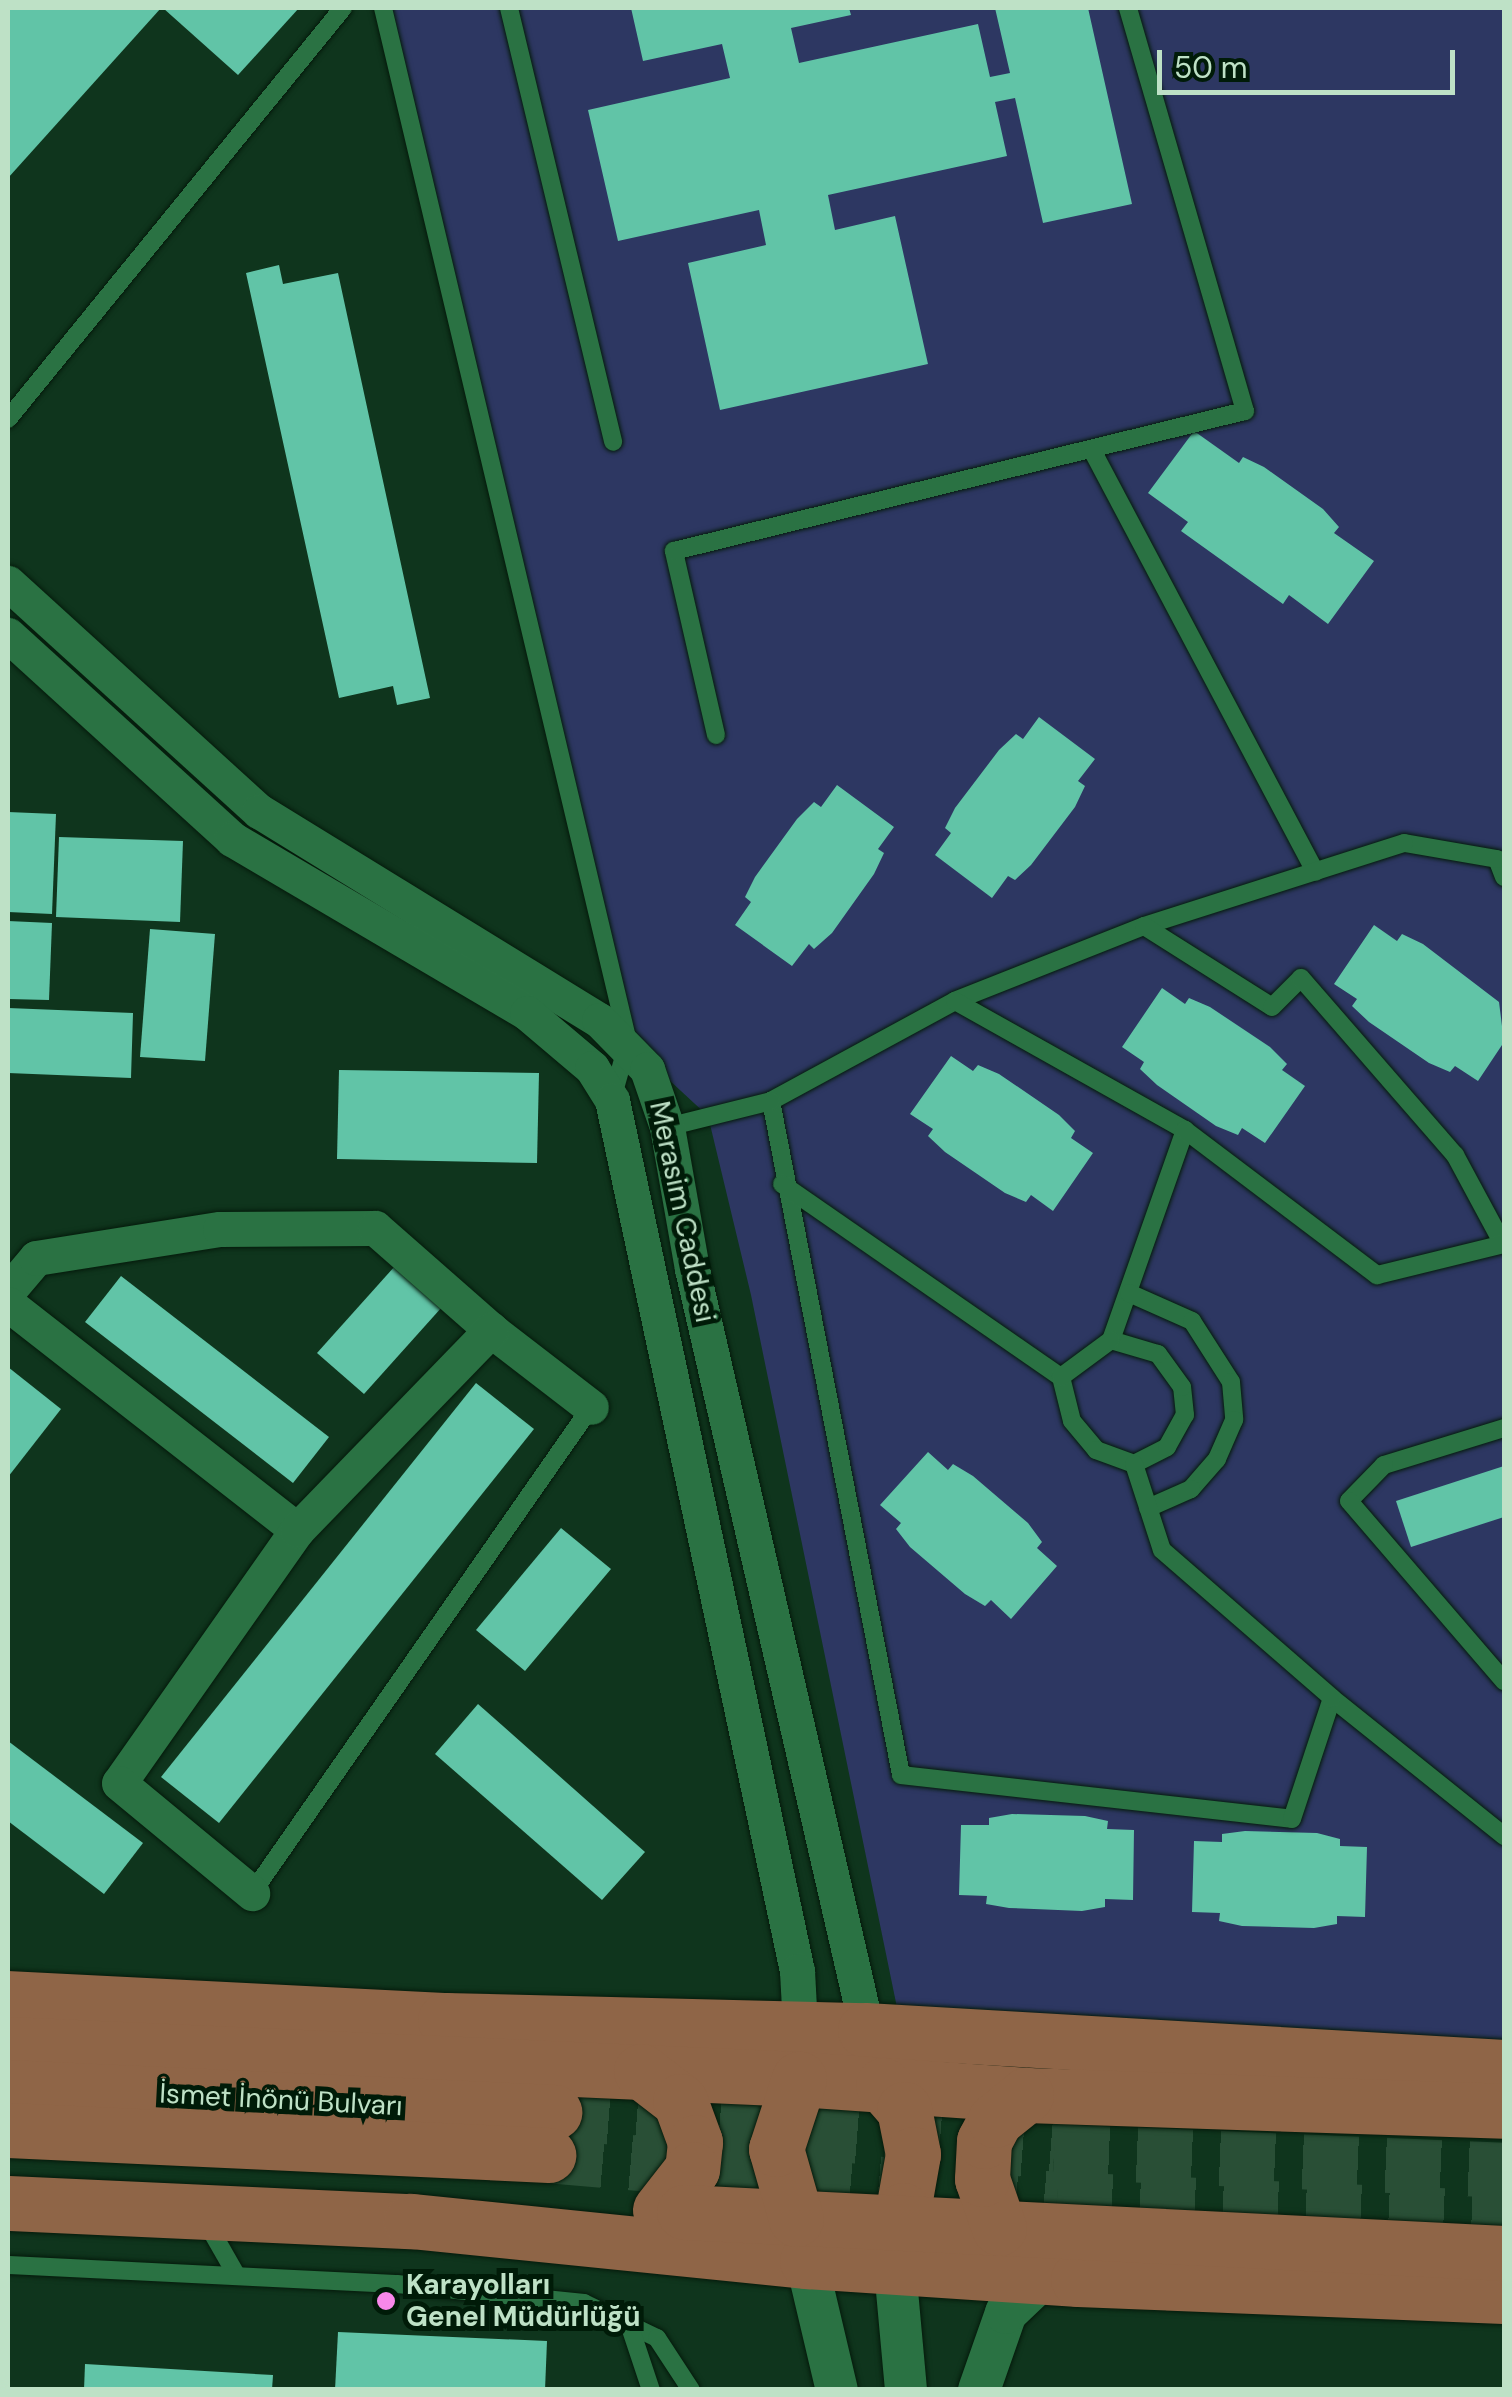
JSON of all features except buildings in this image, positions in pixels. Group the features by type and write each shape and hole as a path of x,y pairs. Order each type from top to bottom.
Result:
{"main road":[{"path":"8,1998 445,2020 800,2053 883,2086 1026,2095 1504,2111"},
{"path":"8,2044 641,2071 800,2053 865,2030 1504,2066"},
{"path":"800,2053 776,2149 801,2240"},
{"path":"641,2071 680,2101 695,2142 692,2169 660,2210"},
{"path":"883,2086 904,2109 913,2154 904,2210 892,2244"},
{"name":"İsmet İnönü Bulvarı","path":"8,2087 551,2133 8,2130"},
{"path":"999,2228 986,2196 984,2141 995,2120 1026,2095"},
{"path":"8,2172 660,2210 801,2240"},
{"path":"8,2203 562,2232 892,2244 1046,2275 1504,2296"},
{"path":"892,2244 999,2228 1504,2253"}],"street":[{"name":"Merasim Caddesi","path":"8,582 259,810 628,1042 658,1091 692,1269 865,2030 883,2086"},
{"name":"Merasim Caddesi","path":"8,636 232,839 527,1013 583,1058 612,1100 798,1972 800,2053"},
{"path":"8,1291 36,1258 220,1229 375,1228 491,1330 591,1407"},
{"path":"8,1304 297,1530"},
{"path":"252,1892 119,1783 297,1530 491,1330"},
{"path":"801,2240 837,2390"},
{"path":"892,2244 906,2390"},
{"path":"979,2390 1006,2313 1046,2275"}],"lane":[{"path":"8,420 343,8"},
{"path":"384,8 628,1042 612,1100"},
{"path":"509,8 613,442"},
{"path":"716,736 674,552 1092,452 1245,411 1128,8"},
{"path":"1092,452 1315,872"},
{"path":"667,1126 771,1101 955,1001 1144,926 1404,844 1497,860 1504,877"},
{"path":"955,1001 1185,1130 1377,1275 1504,1244 1455,1155 1301,978 1272,1007 1144,926"},
{"path":"771,1101 782,1184 901,1775 1292,1819 1332,1698"},
{"path":"1060,1376 1111,1340 1185,1130"},
{"path":"782,1184 1060,1376 1072,1421 1096,1450 1134,1464 1167,1447 1185,1414 1182,1388 1158,1354 1111,1340"},
{"path":"1128,1293 1192,1321 1231,1382 1234,1420 1217,1459 1191,1490 1148,1508"},
{"path":"252,1892 591,1407"},
{"path":"1504,1428 1384,1465 1349,1502 1504,1680"},
{"path":"1134,1464 1162,1550 1332,1698 1504,1836"},
{"path":"200,2211 237,2276"},
{"path":"8,2265 474,2289 584,2303 628,2320 656,2338 691,2390"},
{"path":"628,2320 652,2390"}],"shaded area":[{"path":"383,8 1504,8 1504,2067 902,2032 751,1295 708,1116 628,1042"}],"tunnel":[{"path":"554,2112 1054,2151 1504,2170"},
{"path":"548,2155 1057,2199 1504,2218"}],"place":[{"name":"Karayolları Genel Müdürlüğü","path":"386,2301"}]}
